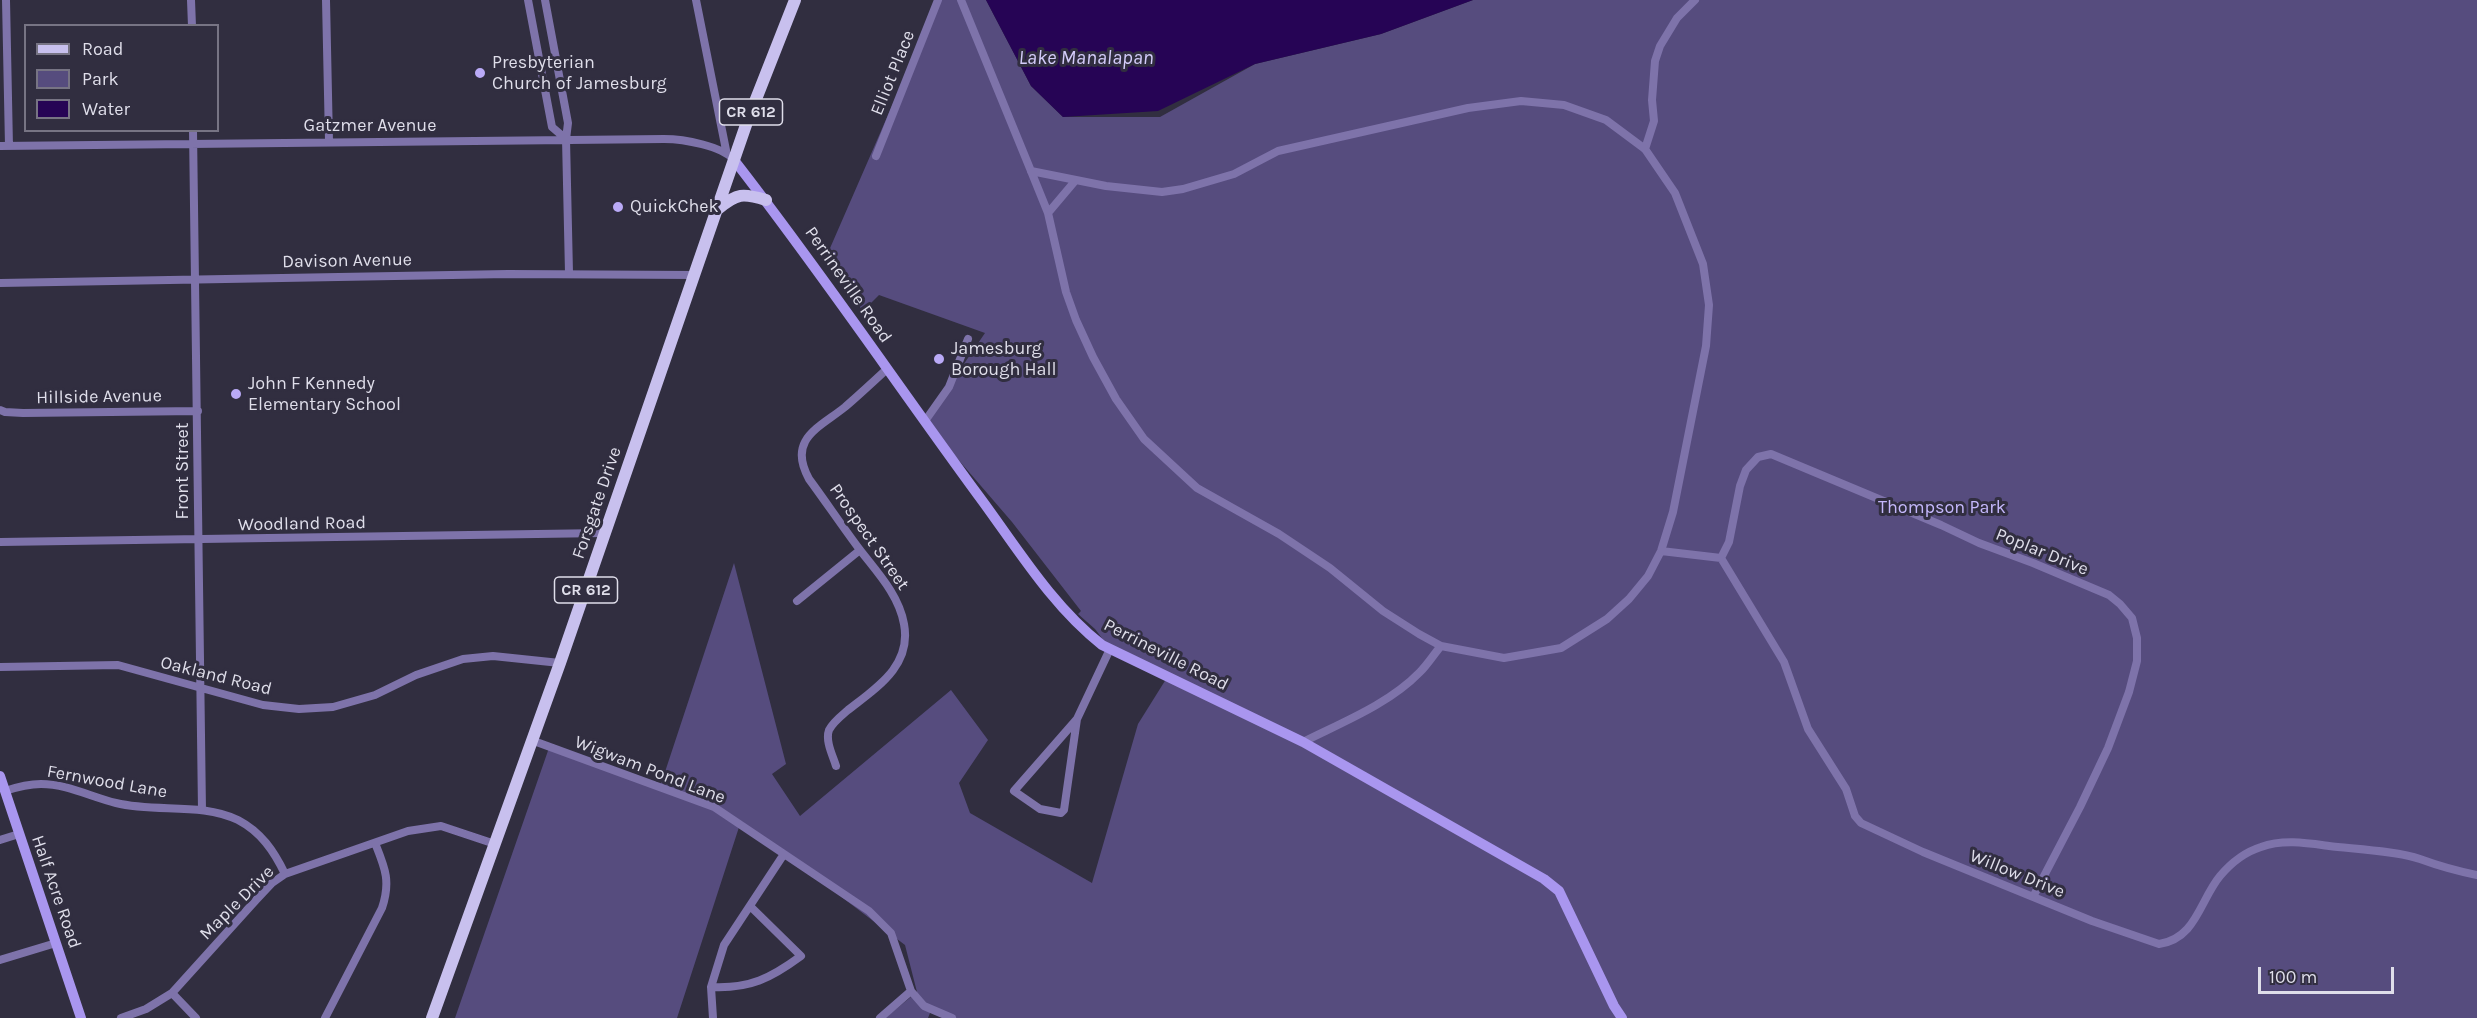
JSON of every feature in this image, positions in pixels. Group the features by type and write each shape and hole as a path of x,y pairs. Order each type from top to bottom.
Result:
{"main road":[{"name":"Forsgate Drive","path":"432,1018 560,663 695,274 717,210 730,155 795,0"},
{"path":"717,210 732,197 742,195 766,200"}],"street":[{"path":"6,0 9,146"},
{"path":"192,0 192,24"},
{"path":"326,0 329,141"},
{"path":"528,0 552,127 566,139"},
{"path":"545,0 568,123 566,139 569,273"},
{"path":"696,0 730,155"},
{"name":"Elliot Place","path":"876,156 938,0"},
{"path":"961,0 1048,213 1066,292 1093,357 1116,399 1144,439 1197,488 1279,534 1330,568 1383,611 1442,646 1504,658 1561,648 1607,619 1629,599 1648,576 1661,551 1673,512 1706,346 1709,305 1703,264 1675,194 1645,149 1606,120 1564,105 1521,101 1468,108 1278,151 1234,174 1183,189 1162,192 1076,181 1031,171"},
{"path":"1645,149 1654,121 1652,100 1655,61 1660,46 1672,25 1695,0"},
{"name":"Front Street","path":"193,132 202,810"},
{"name":"Gatzmer Avenue","path":"0,146 676,139 730,155"},
{"name":"Perrineville Road","path":"730,155 801,245 886,369 1062,607 1084,631 1110,649 1303,742 1522,866 1559,891 1614,1006 1622,1018"},
{"path":"1048,213 1076,181"},
{"name":"Davison Avenue","path":"0,283 569,273 695,274"},
{"path":"925,421 949,387 968,339"},
{"name":"Prospect Street","path":"836,766 830,746 830,730 837,719 887,679 904,652 906,638 904,622 892,593 802,467 801,450 807,436 844,407 886,369"},
{"name":"Hillside Avenue","path":"0,410 23,413 198,411"},
{"name":"Poplar Drive","path":"1721,558 1729,542 1740,486 1746,470 1758,457 1772,454 1979,543 2098,591 2109,596 2127,610 2132,618 2137,638 2137,661 2129,692 2108,747 2080,807 2033,897"},
{"name":"Woodland Road","path":"0,542 199,541 604,533"},
{"path":"797,601 860,550"},
{"path":"1661,551 1721,558"},
{"name":"Willow Drive","path":"1721,558 1784,662 1808,729 1842,783 1855,816 1861,823 1923,852 2115,930 2159,944 2169,942 2188,931 2220,876 2247,853 2262,846 2302,843 2362,849 2419,859 2429,864 2477,875"},
{"path":"1303,742 1371,707 1401,688 1420,672 1442,646"},
{"path":"1077,719 1064,810 1061,813 1040,809 1014,791 1077,719 1110,649"},
{"name":"Oakland Road","path":"0,667 118,665 263,705 299,709 333,707 375,695 417,675 463,659 493,656 560,663"},
{"name":"Wigwam Pond Lane","path":"531,740 714,807 869,911 891,933 911,991"},
{"name":"Half Acre Road","path":"0,776 81,1018"},
{"name":"Fernwood Lane","path":"5,791 21,786 42,784 152,809 202,810 222,814 254,830 268,844 285,874"},
{"name":"Maple Drive","path":"121,1018 146,1009 172,993 272,883 285,874 408,831 441,826 495,844"},
{"path":"0,840 19,834"},
{"path":"325,1018 382,908 388,891 386,870 375,843"},
{"path":"713,1018 711,987 724,945 784,854"},
{"path":"711,987 730,988 755,984 777,973 801,956 750,906"},
{"path":"0,960 56,943"},
{"path":"880,1018 911,991 924,1006 952,1018"},
{"path":"172,993 196,1018"}],"green space":[{"name":"Thompson Park","path":"938,0 986,0 1031,86 1063,117 1160,117 1255,64 1381,34 1473,0 2477,0 2477,1018 954,1018 932,1008 928,1018 885,1018 917,992 905,945 741,821 677,1018 455,1018 550,745 661,784 734,563 786,764 772,774 800,816 951,690 988,740 959,783 970,813 1092,883 1138,724 1168,676 1110,649 1095,629 1078,614 1081,611 1012,522 925,421 985,333 879,295 863,311 824,262"}],"water":[{"name":"Lake Manalapan","path":"986,0 1473,0 1381,34 1255,64 1158,111 1063,117 1031,86"}],"place":[{"name":"Presbyterian Church of Jamesburg","path":"480,73"},
{"name":"QuickChek","path":"618,207"},
{"name":"Jamesburg Borough Hall","path":"939,359"},
{"name":"John F Kennedy Elementary School","path":"236,394"}]}
